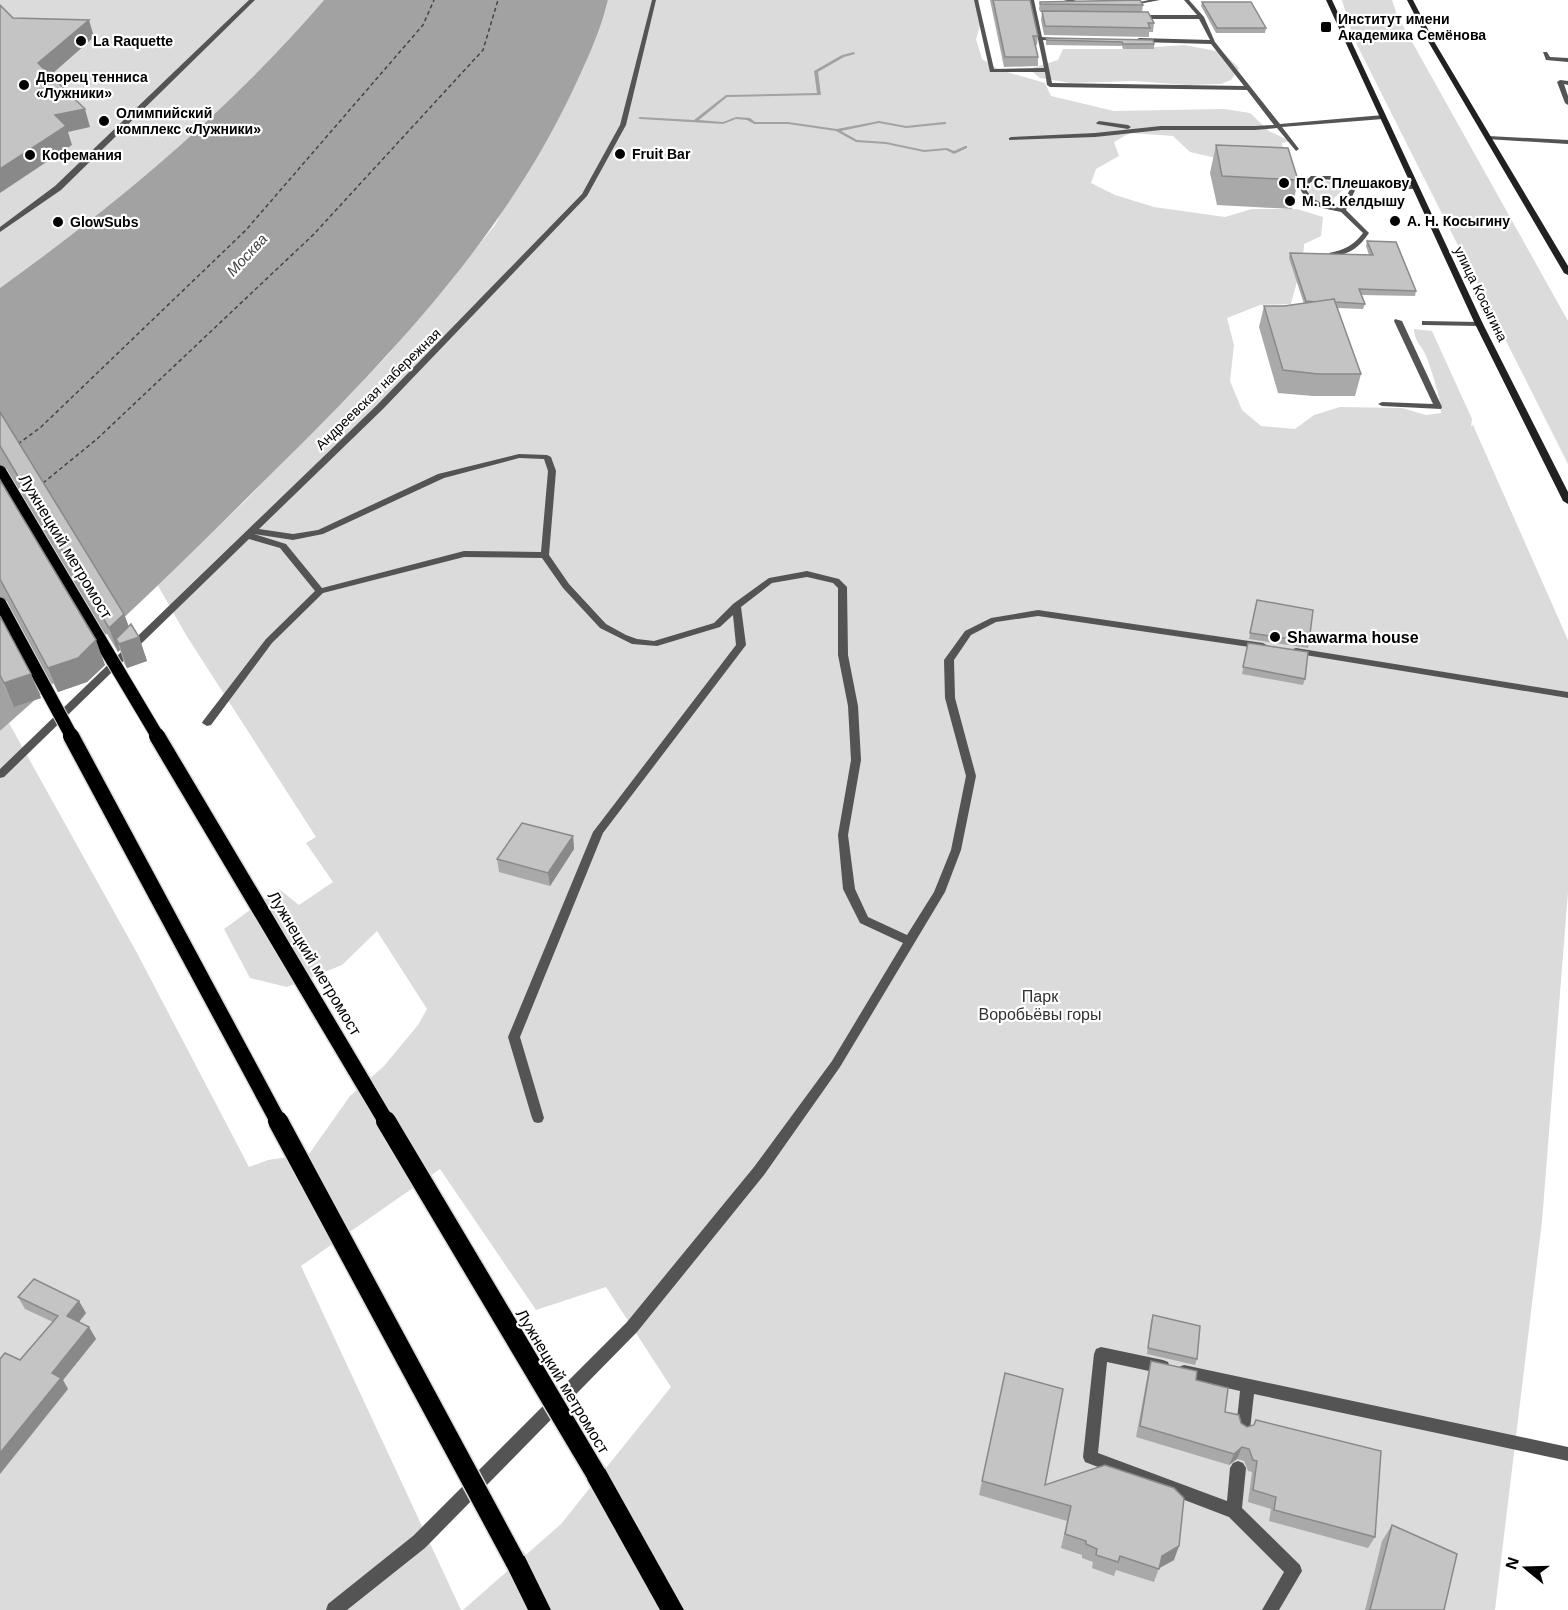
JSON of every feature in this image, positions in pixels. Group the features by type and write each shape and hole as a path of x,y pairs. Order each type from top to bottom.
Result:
{"main road":[{"name":"улица Косыгина","path":"1329,0 1479,324 1568,501"},
{"path":"1410,0 1420,23 1568,273"},
{"name":"Лужнецкий метромост","path":"0,472 596,1474 673,1610"},
{"path":"0,604 540,1610"}],"street":[{"path":"0,230 58,188 252,0"},
{"path":"1488,138 1568,142"}],"lane":[{"name":"Андреевская набережная","path":"0,776 466,321 585,195 623,125 654,0"},
{"path":"976,0 992,71 1047,70"},
{"path":"1032,0 1050,85 1247,88"},
{"path":"1065,0 1097,4"},
{"path":"1117,5 1158,0"},
{"path":"1186,0 1201,17 1213,42 1247,88 1280,125 1296,149"},
{"path":"1035,16 1047,16"},
{"path":"1130,17 1201,17"},
{"path":"1039,38 1062,39"},
{"path":"1132,40 1213,42"},
{"path":"1545,53 1548,59 1568,60"},
{"path":"1568,83 1560,82 1568,103"},
{"path":"1011,139 1095,135 1143,129 1255,128 1383,117"},
{"path":"1100,123 1143,129"},
{"path":"1321,254 1342,254 1358,245 1366,233 1343,210 1324,208 1306,197 1302,188 1313,177 1338,178 1354,186 1416,187"},
{"path":"1343,210 1354,186"},
{"path":"1382,404 1438,406 1398,321"},
{"path":"1425,323 1479,324"},
{"path":"249,533 293,537 320,532 441,476 519,456 548,457 552,471 545,555 566,586 603,626 635,642 654,644 717,625 736,606 769,581 807,574 836,581 843,587 843,655 853,706 856,760 843,835 849,889 864,920 910,941"},
{"path":"249,533 283,546 320,591"},
{"path":"207,723 269,641 320,591 464,554 545,555"},
{"path":"538,1118 514,1037 598,832 741,645 736,606"},
{"path":"334,1610 419,1542 632,1327 765,1162 836,1064 939,892 956,850 971,776 950,698 949,660 968,633 994,620 1038,613 1283,649 1568,695"},
{"path":"1270,1610 1294,1571 1234,1511 1090,1457 1101,1354 1568,1454"},
{"path":"1243,1429 1248,1386"},
{"path":"1234,1511 1238,1468"}],"green space":[{"name":"Олимпийский комплекс «Лужники»","path":"0,0 324,0 250,80 171,154 87,223 0,288"},
{"name":"Парк Воробьёвы горы","path":"608,0 979,0 977,11 981,23 976,39 982,59 1000,70 1045,83 1051,96 1114,111 1224,109 1250,113 1269,131 1290,141 1282,143 1284,158 1225,160 1190,152 1173,136 1130,133 1114,142 1119,156 1096,169 1091,183 1115,195 1154,207 1225,217 1252,209 1297,209 1323,217 1321,236 1304,244 1291,304 1260,305 1227,318 1234,345 1230,381 1242,410 1261,426 1295,429 1314,415 1340,407 1402,408 1426,415 1441,413 1434,378 1414,329 1432,331 1472,419 1471,426 1473,425 1568,640 1568,892 1542,1221 1495,1610 463,1610 561,1524 671,1387 606,1287 536,1310 440,1169 301,1266 461,1610 0,1610 0,731 9,723 137,953 249,1167 268,1160 309,1154 350,1096 384,1066 418,1025 427,1009 377,931 342,965 287,987 250,978 224,929 279,889 299,905 333,882 306,843 316,837 186,635 157,584 244,502 386,357 495,225 605,12"},
{"path":"1342,0 1392,0 1397,15 1568,321 1568,464 1353,37"},
{"path":"1184,45 1222,52 1239,68 1231,80 1221,84 1187,85 1134,81 1071,83 1040,78 1029,69 1058,60 1063,49 1126,49"},
{"path":"1319,180 1337,182 1346,187 1334,198 1331,205 1318,202 1308,192 1312,182"}],"water":[{"name":"Москва","path":"324,0 608,0 587,60 541,151 507,205 470,257 430,306 343,401 222,523 97,643 0,731 0,288 87,223 171,154 250,80"}],"building":[{"path":"993,0 1030,0 1038,36 1033,36 1038,57 1005,57"},
{"path":"1140,0 1143,5 1040,4 1040,2"},
{"path":"1202,2 1251,2 1266,28 1217,28"},
{"name":"Дворец тенниса «Лужники»","path":"0,5 13,18 89,20 38,63 85,109 55,115 66,126 0,169"},
{"path":"1042,11 1148,12 1154,23 1148,23 1150,28 1045,26"},
{"path":"1046,38 1153,40 1154,44 1047,40"},
{"path":"1216,145 1288,148 1298,180 1222,176"},
{"path":"1367,241 1396,242 1416,291 1359,289 1365,304 1335,302 1334,299 1318,302 1306,301 1290,253 1373,255"},
{"path":"1334,299 1361,374 1318,374 1283,370 1264,306 1284,306"},
{"path":"0,412 124,614 109,628 0,446"},
{"path":"0,480 96,640 78,658 48,668 0,579"},
{"path":"1257,600 1313,610 1309,642 1250,633"},
{"path":"0,616 31,674 4,683 0,675"},
{"path":"131,624 139,637 119,644 116,639"},
{"path":"1248,643 1308,652 1305,679 1243,667"},
{"path":"522,823 573,836 548,873 497,859"},
{"path":"34,1279 79,1301 67,1316 89,1327 52,1373 61,1378 0,1453 0,1359 5,1353 20,1360 58,1316 18,1297"},
{"path":"1153,1315 1200,1326 1197,1359 1148,1348"},
{"path":"1151,1361 1197,1371 1196,1380 1228,1388 1225,1412 1239,1415 1241,1423 1247,1427 1254,1425 1256,1420 1381,1451 1375,1537 1274,1510 1276,1497 1253,1490 1257,1461 1253,1460 1249,1449 1242,1447 1234,1454 1140,1426"},
{"path":"1005,1373 1063,1389 1045,1485 1105,1465 1174,1488 1184,1498 1179,1546 1162,1556 1159,1569 1120,1556 1118,1562 1096,1555 1097,1549 1086,1544 1086,1541 1065,1534 1071,1506 982,1481"},
{"path":"1392,1525 1457,1554 1444,1610 1370,1610"}],"waterway":[{"path":"695,121 726,96 819,94 816,72 843,56 854,53"},
{"path":"640,118 723,123 736,118 748,119 754,123 788,123 837,130"},
{"path":"837,130 879,122 906,127 944,123"},
{"path":"837,130 856,141 886,143 924,151 947,149 954,153 965,147"}],"ferry route":[{"path":"18,444 41,427 246,230 423,25 434,0"},
{"path":"43,483 97,439 314,234 483,50 498,0"}],"place":[{"name":"Институт имени Академика Семёнова","path":"1326,27"},
{"name":"La Raquette","path":"81,41"},
{"name":"Дворец тенниса «Лужники»","path":"24,85"},
{"name":"Олимпийский комплекс «Лужники»","path":"104,121"},
{"name":"Fruit Bar","path":"620,154"},
{"name":"Кофемания","path":"30,155"},
{"name":"П. С. Плешакову","path":"1284,183"},
{"name":"М. В. Келдышу","path":"1290,201"},
{"name":"А. Н. Косыгину","path":"1395,221"},
{"name":"GlowSubs","path":"58,222"},
{"name":"Shawarma house","path":"1275,637"}]}
